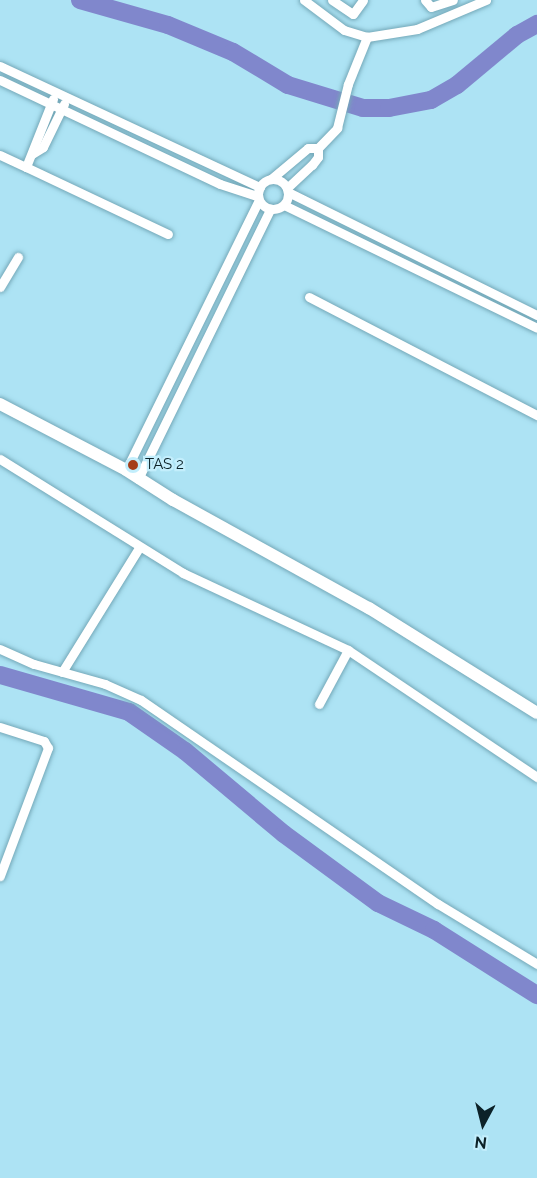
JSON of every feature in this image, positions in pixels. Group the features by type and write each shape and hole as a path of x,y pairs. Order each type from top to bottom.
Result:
{"street":[{"path":"304,0 344,30 367,37 417,29 486,0"},
{"path":"332,0 353,14 363,0"},
{"path":"425,0 431,7 453,0"},
{"path":"284,205 288,190 312,165 318,157 318,148 339,123 348,84 367,37"},
{"path":"0,66 56,91 259,194 270,209"},
{"path":"0,80 220,184 259,194"},
{"path":"26,167 56,91"},
{"path":"32,154 43,147 67,97"},
{"path":"126,470 259,194 271,179 309,148 318,148"},
{"path":"0,155 168,234"},
{"path":"271,179 288,190 537,315"},
{"path":"138,479 270,209 284,205 537,328"},
{"path":"0,287 18,257"},
{"path":"436,279 442,268"},
{"path":"309,297 537,415"},
{"path":"204,307 219,313"},
{"path":"0,404 126,470 138,479 379,614 537,713"},
{"path":"0,459 139,548 183,573 348,650 537,777"},
{"path":"62,672 139,548"},
{"path":"0,649 62,672 122,690 169,717 438,904 537,964"},
{"path":"319,704 348,650"},
{"path":"0,727 44,741 48,748 0,876"}],"waterway":[{"path":"80,0 168,25 233,52 288,85 363,108 389,108 431,100 457,85 517,35 537,24"},
{"path":"0,675 129,712 185,751 284,834 378,903 434,930 537,995"}],"place":[{"name":"TAS 2","path":"133,465"}]}
